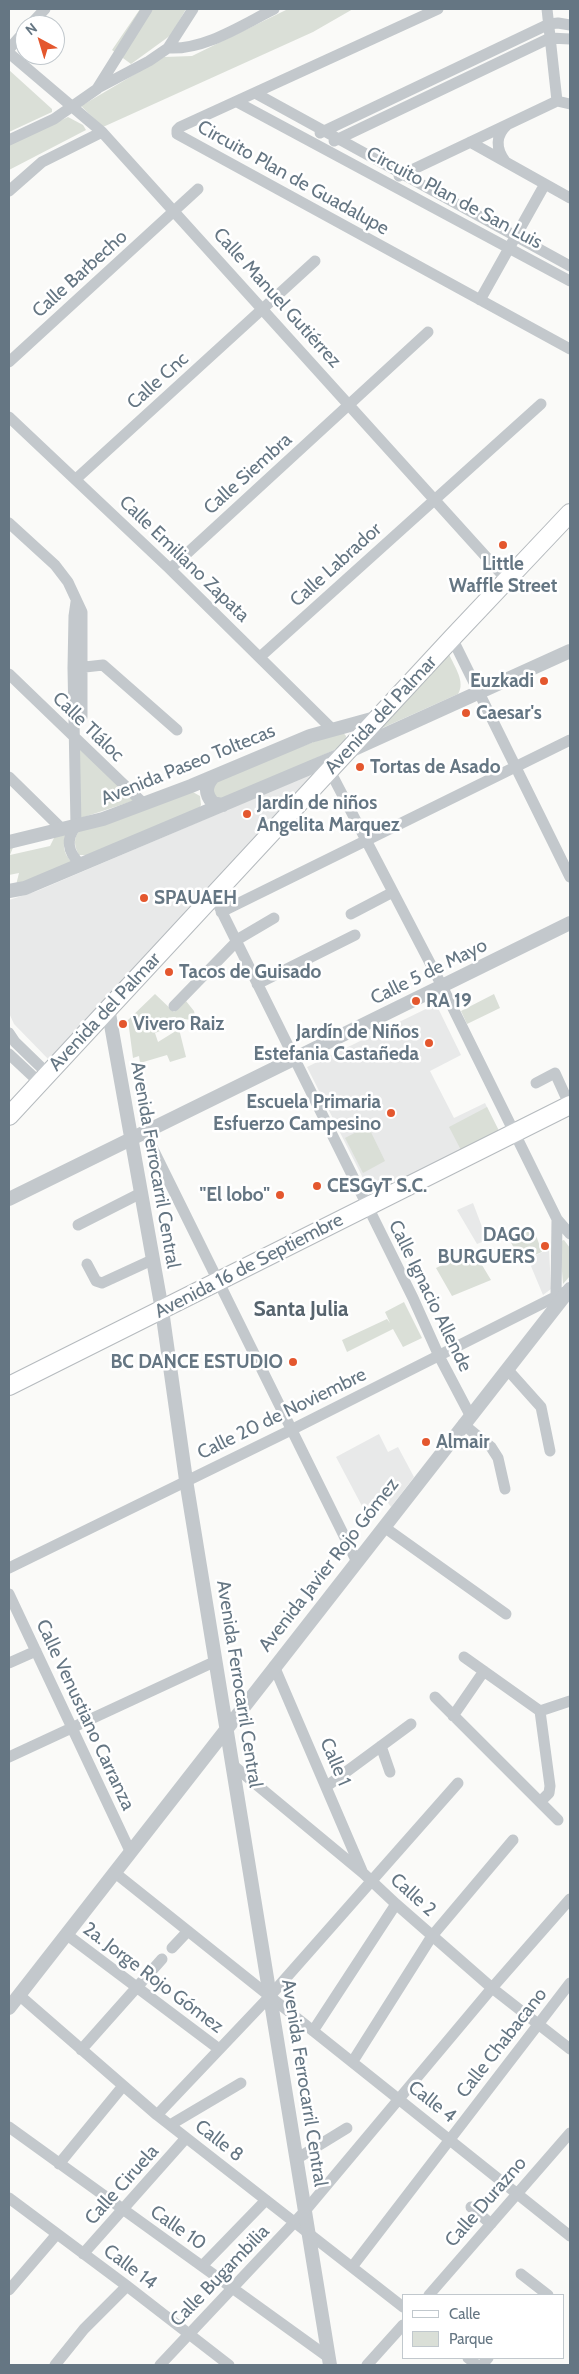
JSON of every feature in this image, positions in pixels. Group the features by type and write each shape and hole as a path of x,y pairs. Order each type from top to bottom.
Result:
{"main road":[{"name":"Avenida del Palmar","path":"9,1116 330,771 345,752 570,513"},
{"name":"Avenida 16 de Septiembre","path":"9,1386 570,1105"}],"street":[{"path":"97,89 147,9"},
{"path":"9,140 54,119 97,89 149,61 168,48 194,9"},
{"path":"168,48 182,49 200,45 274,9"},
{"name":"Circuito Plan de Guadalupe","path":"438,9 180,127 176,130 177,134 570,349"},
{"path":"547,9 556,101"},
{"path":"306,139 548,24 558,23 570,26"},
{"path":"550,38 570,40"},
{"name":"Circuito Plan de San Luis","path":"321,147 550,38"},
{"name":"Calle Manuel Gutiérrez","path":"9,53 102,132 350,404 507,580"},
{"name":"Circuito Plan de San Luis","path":"255,94 570,266"},
{"path":"386,182 556,101 570,104"},
{"name":"Circuito Plan de San Luis","path":"237,102 570,281"},
{"path":"505,161 501,155 498,142 502,130 508,124"},
{"path":"9,191 42,162 102,132"},
{"path":"470,142 570,198"},
{"path":"480,300 545,184"},
{"name":"Calle Barbecho","path":"9,362 198,189"},
{"name":"Calle Cnc","path":"76,479 315,261"},
{"name":"Calle Siembra","path":"170,569 428,332"},
{"name":"Calle Labrador","path":"260,657 541,404"},
{"name":"Calle Emiliano Zapata","path":"9,417 170,569 332,728"},
{"path":"9,523 55,565 68,582 82,612 78,668 82,731 76,740 76,826 69,841 69,850 80,864"},
{"path":"452,638 570,877"},
{"path":"9,891 25,888 198,816 570,651"},
{"path":"78,668 103,665 177,730"},
{"name":"Calle Tláloc","path":"9,674 144,804"},
{"name":"Avenida Paseo Toltecas","path":"9,842 62,830 144,804 332,728 379,717"},
{"path":"221,912 570,740"},
{"path":"330,771 442,986 557,1219 570,1234"},
{"path":"9,777 62,830"},
{"path":"213,777 206,787 206,793 212,803 223,805"},
{"path":"191,786 196,788 204,798 202,811 198,816"},
{"path":"352,914 393,892"},
{"name":"Calle Ignacio Allende","path":"214,896 413,1298 467,1420"},
{"path":"174,1006 236,942 274,918"},
{"name":"Calle 5 de Mayo","path":"9,1199 570,923"},
{"path":"257,984 355,935"},
{"name":"Avenida Ferrocarril Central","path":"108,1008 162,1310 186,1480 298,2158 329,2361"},
{"path":"9,1033 44,1078"},
{"path":"9,1054 44,1078"},
{"path":"536,1083 554,1074 570,1105"},
{"path":"145,1133 357,1562"},
{"path":"78,1225 141,1193"},
{"path":"556,1296 557,1219"},
{"path":"87,1264 96,1281 102,1283 152,1260"},
{"name":"Calle 20 de Noviembre","path":"9,1568 291,1430 570,1289"},
{"name":"Avenida Javier Rojo Gómez","path":"9,2008 227,1726 570,1289"},
{"path":"507,1369 541,1407 550,1451"},
{"path":"467,1420 498,1458 505,1489"},
{"path":"384,1527 506,1614"},
{"name":"Calle Venustiano Carranza","path":"9,1594 130,1851"},
{"path":"9,1663 36,1651"},
{"path":"464,1657 540,1711 550,1786 549,1793 540,1802"},
{"path":"9,1757 216,1661"},
{"name":"Calle 1","path":"274,1666 363,1872"},
{"path":"453,1716 484,1671"},
{"path":"435,1697 558,1820"},
{"path":"540,1711 570,1702"},
{"path":"327,1786 411,1724"},
{"path":"382,1746 390,1772"},
{"name":"Calle 2","path":"234,1766 363,1872 396,1904 492,1988 570,2048"},
{"path":"157,2115 270,1996 373,1882 458,1783"},
{"path":"353,2061 432,1936 513,1840"},
{"name":"Calle 4","path":"114,1872 451,2139 517,2194 568,2230"},
{"name":"Calle Bugambilia","path":"160,2365 232,2287 296,2222 492,1988 570,1899"},
{"path":"313,2031 396,1904"},
{"path":"172,1948 188,1931"},
{"name":"2a. Jorge Rojo Gómez","path":"66,1934 220,2049"},
{"path":"81,2050 162,1959"},
{"name":"Calle Chabacano","path":"352,2267 570,1983"},
{"name":"Calle 8","path":"19,1995 157,2115 402,2306"},
{"path":"170,2125 241,2083"},
{"path":"59,2164 123,2086"},
{"name":"Calle 10","path":"9,2127 232,2287 329,2361"},
{"path":"298,2158 346,2128"},
{"name":"Calle Durazno","path":"430,2294 570,2133"},
{"name":"Calle Ciruela","path":"83,2254 186,2138"},
{"name":"Calle 14","path":"9,2198 229,2365"},
{"path":"202,2266 266,2200"},
{"path":"470,2208 491,2224"},
{"path":"9,2289 57,2234"},
{"path":"521,2274 544,2294"},
{"path":"55,2365 84,2329 127,2286"},
{"path":"367,2365 402,2326"}],"shaded area":[{"path":"311,774 314,778 51,1062 14,1024 9,1013 9,900 37,891"},
{"name":"Escuela Primaria Esfuerzo Campesino","path":"436,1004 461,1055 430,1071 454,1118 485,1103 499,1131 371,1194 307,1067"},
{"path":"473,1203 487,1240 477,1244 457,1210"},
{"path":"549,1249 551,1289 543,1295 528,1259"},
{"path":"379,1434 388,1452 398,1447 414,1477 391,1507 386,1500 363,1508 336,1457"}],"green space":[{"path":"140,9 186,9 171,35 131,64 112,50"},
{"path":"288,9 353,9 313,32 103,127 81,106 164,57 192,56"},
{"path":"9,70 52,109 52,112 9,132"},
{"path":"68,117 83,125 86,130 9,170 9,145"},
{"path":"449,654 460,679 461,684 458,694 378,730"},
{"path":"342,731 346,736 345,745 224,800 211,796 217,779"},
{"path":"78,747 136,800 81,818"},
{"path":"191,791 200,796 201,805 198,810 89,855 79,855 75,842 80,830"},
{"path":"68,833 64,841 64,848 67,856 73,863 16,885 19,873 9,875 9,847 14,845 10,855 50,846 55,836"},
{"path":"155,994 174,1012 186,1001 194,1011 196,1021 173,1017 163,1021 165,1029 155,1033 158,1042 179,1029 186,1057 170,1062 167,1055 140,1063 139,1056 133,1058 128,1020"},
{"path":"494,994 500,1008 467,1024 461,1011"},
{"path":"487,1107 499,1131 461,1150 449,1127"},
{"path":"368,1126 385,1161 363,1173 345,1138"},
{"path":"533,1227 542,1252 521,1261 508,1237"},
{"path":"564,1240 570,1248 570,1276 563,1284 560,1245 561,1241"},
{"path":"473,1250 491,1280 452,1296 436,1268"},
{"path":"404,1302 422,1338 403,1347 393,1329 347,1352 342,1340 387,1319 390,1323 385,1312"}],"place":[{"name":"Little Waffle Street","path":"503,545"},
{"name":"Euzkadi","path":"544,681"},
{"name":"Caesar's","path":"466,713"},
{"name":"Tortas de Asado","path":"360,767"},
{"name":"Jardín de niños Angelita Marquez","path":"247,814"},
{"name":"SPAUAEH","path":"144,898"},
{"name":"Tacos de Guisado","path":"169,972"},
{"name":"RA 19","path":"416,1001"},
{"name":"Vivero Raiz","path":"123,1024"},
{"name":"Jardín de Niños Estefania Castañeda","path":"429,1043"},
{"name":"Escuela Primaria Esfuerzo Campesino","path":"391,1113"},
{"name":"CESGyT S.C.","path":"317,1186"},
{"name":"\"El lobo\"","path":"280,1195"},
{"name":"DAGO BURGUERS","path":"545,1246"},
{"name":"BC DANCE ESTUDIO","path":"293,1362"},
{"name":"Almair","path":"426,1442"}],"district":[{"name":"Santa Julia","path":"301,1310"}]}
